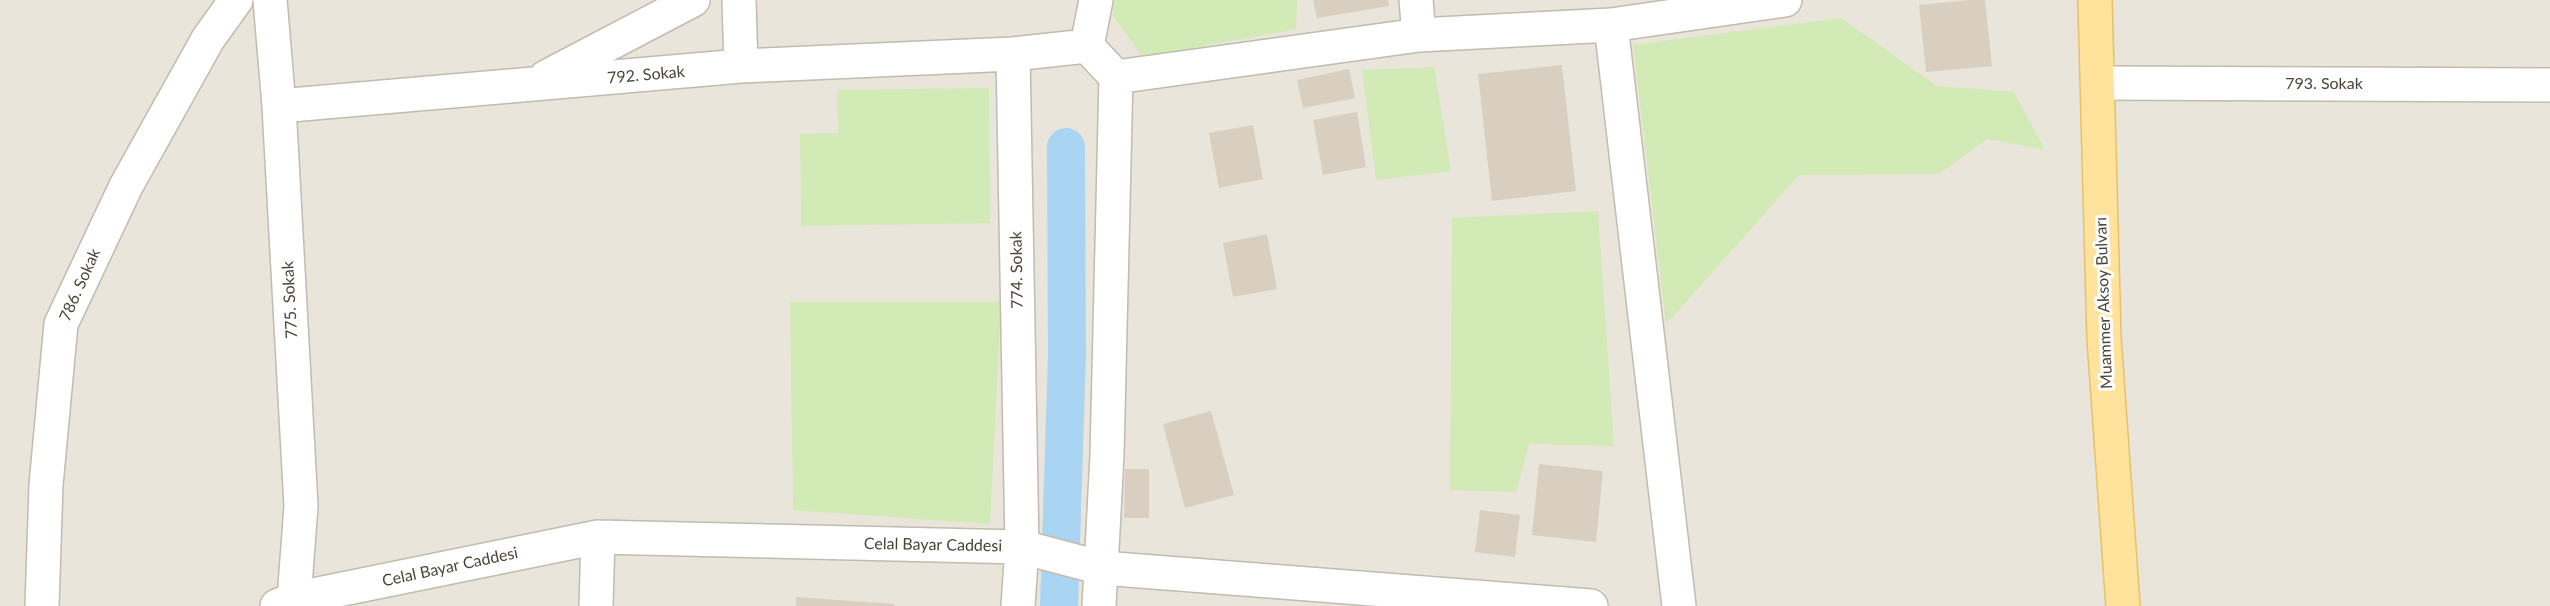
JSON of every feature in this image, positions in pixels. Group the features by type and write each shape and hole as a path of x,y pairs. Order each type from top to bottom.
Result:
{"main road":[{"name":"Muammer Aksoy Bulvarı","path":"2095,0 2104,338 2123,606"}],"street":[{"name":"786. Sokak","path":"42,606 46,485 61,324 126,186 208,39 236,0"},
{"name":"775. Sokak","path":"270,0 279,106 301,506 286,603"},
{"path":"532,84 693,0"},
{"path":"739,0 741,66"},
{"path":"1087,46 1096,0"},
{"path":"1416,0 1419,35"},
{"path":"1116,77 1419,35 1611,25 1785,0"},
{"path":"1611,25 1679,606"},
{"path":"1013,54 1087,46"},
{"path":"1087,46 1116,77 1107,455 1099,606"},
{"name":"792. Sokak","path":"279,106 741,66 1013,54"},
{"name":"774. Sokak","path":"1013,54 1022,547 1018,606"},
{"name":"793. Sokak","path":"2097,83 2550,85"},
{"path":"596,606 598,537"},
{"name":"Celal Bayar Caddesi","path":"286,603 598,537 1022,547 1102,568 1591,606"}],"shaded area":[{"path":"0,0 2550,0 2550,606 0,606"}],"green space":[{"path":"1113,0 1297,0 1296,29 1143,57 1113,16"},
{"path":"1841,18 1937,86 2014,92 2045,150 1987,139 1939,174 1799,175 1666,324 1633,45"},
{"path":"1434,67 1451,171 1376,180 1362,70"},
{"path":"989,88 990,223 801,226 800,134 838,133 837,90"},
{"path":"1598,211 1614,446 1529,444 1516,492 1450,490 1452,218"},
{"path":"790,302 1001,302 990,524 793,510"}],"building":[{"path":"1313,0 1388,0 1389,6 1317,18"},
{"path":"1985,0 1992,66 1926,72 1919,5"},
{"path":"1562,65 1576,191 1492,201 1478,74"},
{"path":"1349,69 1355,98 1303,108 1297,80"},
{"path":"1357,112 1366,167 1323,175 1313,120"},
{"path":"1253,125 1263,179 1219,188 1209,133"},
{"path":"1267,234 1277,289 1233,297 1223,243"},
{"path":"1211,411 1234,495 1185,508 1163,424"},
{"path":"1539,464 1603,471 1596,542 1532,535"},
{"path":"1125,469 1149,469 1149,518 1124,518"},
{"path":"1480,510 1520,515 1515,557 1475,552"},
{"path":"796,597 894,604 894,606 796,606"}],"waterway":[{"path":"1059,606 1067,355 1066,147"}]}
